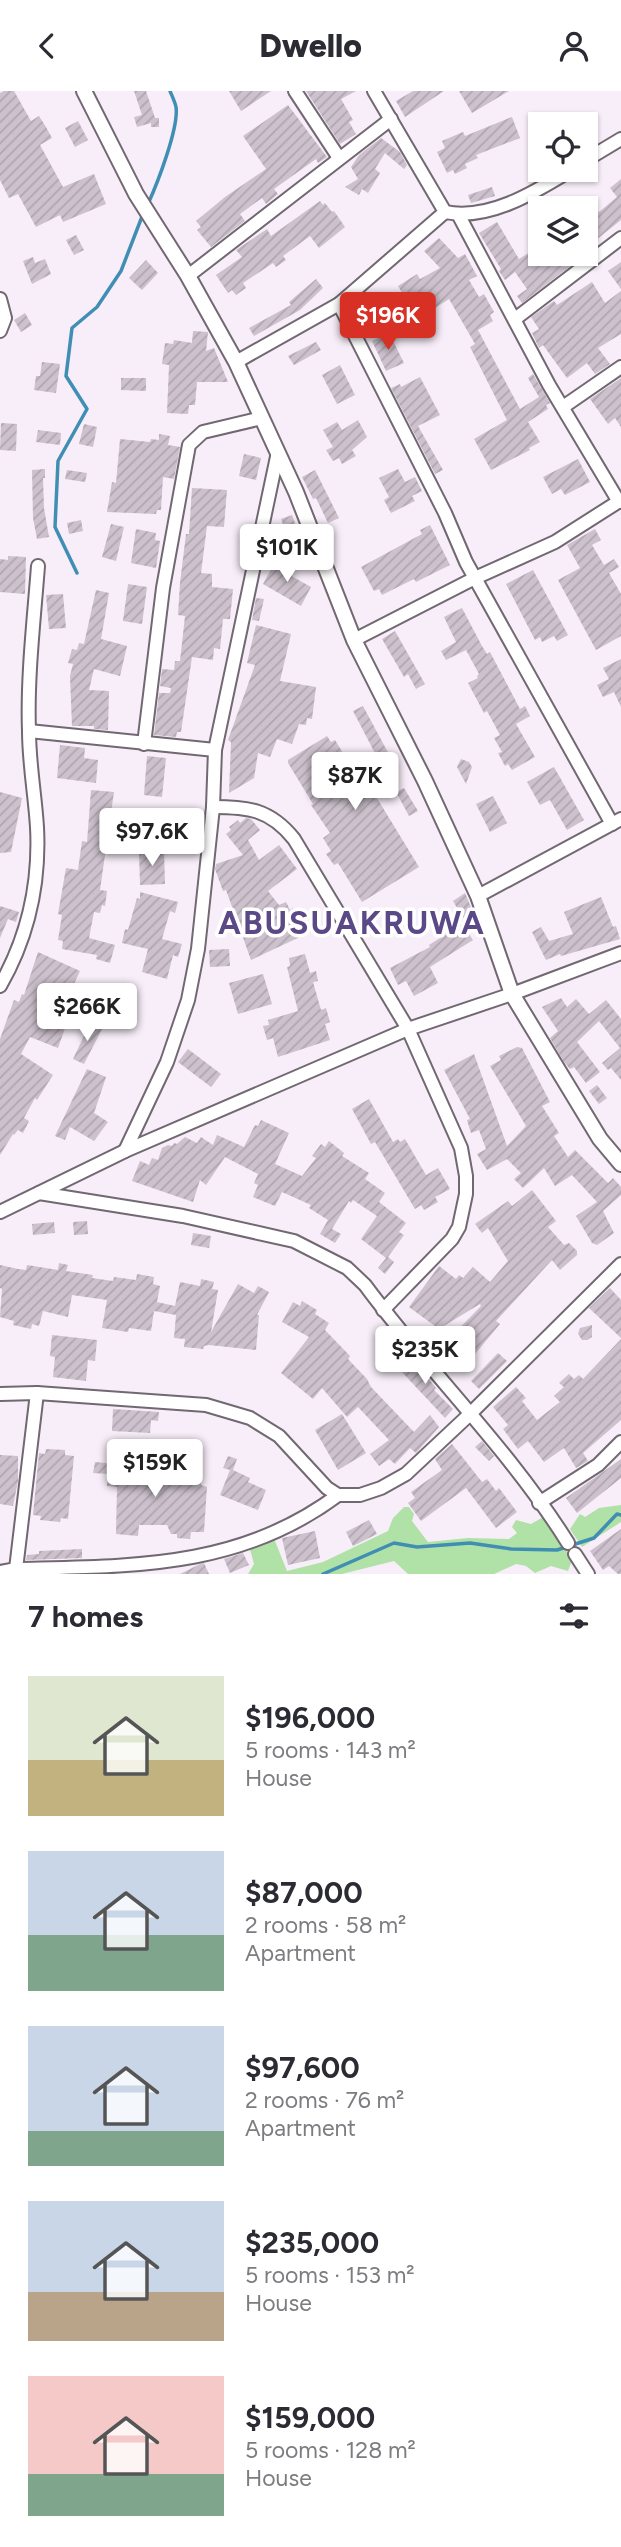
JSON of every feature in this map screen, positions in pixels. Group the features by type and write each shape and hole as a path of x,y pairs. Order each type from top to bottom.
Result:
{"street":[{"path":"84,91 136,194 188,276 236,362 278,452 354,640 478,896 512,994 600,1139 621,1164"},
{"path":"295,91 339,158"},
{"path":"354,640 474,578 555,542 620,501 549,385 515,319 374,91"},
{"path":"188,276 391,119"},
{"path":"598,153 621,139"},
{"path":"236,362 339,304 451,213 488,210 539,190 552,182"},
{"path":"515,319 621,238"},
{"path":"0,299 5,317 0,331"},
{"path":"339,304 445,513 474,578 616,821 478,896"},
{"path":"563,407 621,367"},
{"path":"144,744 163,588 189,445 202,432 262,418"},
{"path":"125,1151 167,1062 188,1000 198,949 213,807 215,750 278,452"},
{"path":"0,986 22,942 35,884 37,830 29,731 38,566"},
{"path":"29,731 215,750"},
{"path":"213,807 249,808 274,819 286,829 408,1030 461,1148 466,1194 459,1227 452,1239 383,1310"},
{"path":"0,1212 125,1151 408,1030 619,957"},
{"path":"38,1193 183,1216 295,1241 347,1268 365,1286 540,1503 587,1574"},
{"path":"0,1572 161,1564 205,1555 239,1545 290,1524 338,1495 360,1495 381,1488 406,1474 621,1264"},
{"path":"0,1394 37,1393 206,1405 250,1418 279,1436 317,1480 338,1495"},
{"path":"16,1572 37,1393"},
{"path":"540,1503 597,1465 621,1442"}],"green space":[{"path":"621,1505 621,1522 582,1547 570,1529 580,1514 585,1517 599,1508"},
{"path":"404,1507 409,1507 414,1514 412,1521 428,1542 468,1538 509,1539 517,1533 512,1527 516,1520 531,1524 545,1516 572,1560 568,1571 551,1566 535,1573 526,1566 516,1564 494,1574 408,1574 394,1561 342,1574 248,1574 254,1564 249,1546 273,1536 287,1571 323,1562 388,1531 393,1518"}],"building":[{"path":"14,91 31,121 39,116 46,127 52,138 40,145 63,187 94,174 106,204 63,222 60,215 36,227 18,194 9,198 0,180 0,93"},
{"path":"134,91 146,91 155,118 159,118 159,127 151,127 151,123 137,127 134,117 142,115"},
{"path":"229,91 271,91 241,111"},
{"path":"306,91 356,91 341,99 353,120 349,122 356,134 340,144"},
{"path":"413,91 444,91 405,117 396,101"},
{"path":"459,91 509,91 472,113"},
{"path":"288,105 327,157 318,163 316,159 274,189 278,194 266,204 262,198 240,214 245,221 211,247 197,230 201,227 196,221 266,169 243,136"},
{"path":"512,117 520,138 476,155 478,158 465,164 467,168 455,174 453,170 447,173 437,152 445,148 442,141 463,132 465,136"},
{"path":"78,121 88,140 75,147 65,128"},
{"path":"381,138 400,152 407,165 404,169 385,153 375,169 380,173 368,193 362,189 359,195 345,187 358,179 351,167 359,155"},
{"path":"621,179 621,220 598,238 598,211 617,197 610,188"},
{"path":"492,187 495,196 471,203 468,195"},
{"path":"320,201 334,211 345,227 319,248 310,236 283,256 286,260 276,267 273,263 243,283 246,288 236,295 232,290 228,293 216,275 242,257 236,250 267,229 271,236"},
{"path":"497,222 519,259 528,253 528,266 570,266 522,303 517,296 527,289 515,272 505,280 479,233"},
{"path":"76,235 84,250 74,255 66,240"},
{"path":"439,238 458,258 465,254 477,276 469,280 479,297 484,294 494,312 490,315 493,321 478,330 520,409 539,397 528,378 533,374 550,403 546,405 548,409 528,422 540,442 491,470 474,439 507,420 470,347 475,344 449,299 418,319 398,286 417,274 420,279 440,268 424,251"},
{"path":"33,257 35,263 45,259 51,274 32,284 23,261"},
{"path":"146,260 158,273 142,290 129,278"},
{"path":"621,262 621,289 608,271"},
{"path":"316,279 323,288 300,310 254,336 249,328 291,305 289,302"},
{"path":"592,282 605,303 621,291 621,334 598,348 610,364 595,374 587,363 567,378 543,345 539,348 532,333 539,329 531,317 554,301 557,305"},
{"path":"25,313 32,325 21,332 14,320"},
{"path":"193,331 208,332 206,351 214,348 228,382 197,382 195,405 189,405 188,414 167,413 169,365 162,364 165,343 173,344 174,340 192,343"},
{"path":"389,333 404,363 386,371 372,341"},
{"path":"316,342 321,350 294,365 288,356"},
{"path":"42,362 60,364 56,393 34,390"},
{"path":"340,365 355,395 337,404 322,375"},
{"path":"420,377 440,415 418,426 443,470 435,474 391,388 400,384 401,387"},
{"path":"121,378 146,378 146,391 121,390"},
{"path":"621,378 621,427 615,418 608,424 590,399"},
{"path":"358,420 367,437 352,450 356,456 342,464 339,458 333,461 326,450 333,447 323,430 337,422 342,430"},
{"path":"1,423 17,424 16,451 0,450"},
{"path":"84,424 97,427 93,447 79,444"},
{"path":"38,430 61,433 60,445 36,442"},
{"path":"159,434 170,436 168,445 180,447 174,479 163,477 161,510 157,510 156,514 107,512 112,482 116,483 120,439 150,442 151,439 159,440"},
{"path":"244,454 261,458 256,480 239,476"},
{"path":"578,459 590,482 565,495 561,489 552,494 543,477"},
{"path":"45,469 44,508 49,537 37,539 33,518 32,470"},
{"path":"398,469 405,482 415,477 422,491 412,496 415,501 391,513 384,500 389,497 379,478"},
{"path":"67,470 87,473 85,482 65,479"},
{"path":"315,470 339,518 328,523 302,477"},
{"path":"192,488 227,490 224,527 207,526 201,573 212,574 212,587 233,589 230,619 223,619 220,649 214,648 213,660 192,657 181,732 177,732 176,737 154,735 159,693 170,693 171,688 160,686 162,669 174,670 175,661 180,661 185,616 178,615 180,583 186,534 189,534"},
{"path":"292,515 310,563 299,568 281,519"},
{"path":"81,520 83,531 69,534 67,523"},
{"path":"111,524 124,527 116,561 102,557"},
{"path":"430,525 450,565 382,595 379,589 374,591 361,567 422,534 420,530"},
{"path":"136,529 156,533 155,540 160,541 156,568 131,563"},
{"path":"595,529 601,540 592,545 604,565 614,559 619,567 609,573 621,594 621,636 596,650 558,580 580,568 567,545"},
{"path":"8,556 26,557 25,594 0,592 0,559 8,560"},
{"path":"276,560 293,570 286,573 311,587 301,606 263,584"},
{"path":"533,570 568,635 557,641 554,636 542,642 540,637 535,640 506,584"},
{"path":"128,584 147,587 142,624 123,621"},
{"path":"96,590 109,593 101,639 127,646 120,676 94,669 89,690 109,691 108,730 94,729 94,726 72,726 70,676 73,664 68,663 72,649 77,650 79,643 84,644"},
{"path":"63,594 66,628 49,629 46,595"},
{"path":"256,598 264,599 259,621 252,620"},
{"path":"462,608 487,654 490,652 520,709 525,706 530,716 516,724 535,757 512,770 508,764 505,766 498,753 502,752 494,738 500,735 468,683 478,678 479,674 466,650 446,660 441,651 456,642 444,617"},
{"path":"256,625 291,634 280,681 316,687 312,719 307,718 306,725 299,724 292,744 277,739 270,757 258,753 254,778 229,793 231,742 228,740 255,665 247,663"},
{"path":"395,631 425,684 416,689 408,674 404,677 382,639"},
{"path":"621,659 621,707 614,692 603,697 597,685 609,679 603,668"},
{"path":"363,706 398,771 369,785 419,867 362,902 338,863 334,865 326,854 331,851 323,838 330,833 311,805 313,804 288,760 327,736 331,742 335,740 354,771 378,759 353,711"},
{"path":"60,745 85,748 84,758 98,760 96,783 57,778"},
{"path":"147,756 166,758 162,797 144,795"},
{"path":"461,759 469,762 472,767 466,784 457,767"},
{"path":"554,767 584,820 567,830 550,800 540,805 527,782"},
{"path":"404,788 418,811 409,816 396,792"},
{"path":"91,790 114,792 100,890 107,891 105,906 102,905 100,913 94,912 89,938 115,945 110,963 96,959 97,955 62,949 63,941 58,940 62,915 58,914 66,868 78,870 82,841 87,842"},
{"path":"0,792 22,798 11,852 0,853"},
{"path":"493,796 507,823 490,832 476,804"},
{"path":"246,818 251,819 260,830 248,840 259,860 279,845 297,869 268,891 279,905 286,902 290,910 293,908 302,936 251,960 226,890 223,891 215,869 216,864 243,855 226,834 231,830 229,827"},
{"path":"139,852 164,852 165,884 140,885"},
{"path":"140,892 178,902 175,913 170,911 162,939 182,944 178,957 173,955 167,979 142,972 148,949 122,943 137,898 140,899"},
{"path":"465,893 473,912 463,918 453,901"},
{"path":"601,897 620,939 546,960 532,932 541,927 549,941 573,934 564,912"},
{"path":"0,906 19,912 16,922 8,919 0,938"},
{"path":"462,924 473,940 430,967 438,983 414,996 406,981 398,985 390,968 430,947 429,945"},
{"path":"229,949 230,966 210,967 209,950"},
{"path":"38,952 80,971 62,1010 70,1014 58,1048 30,1037 21,1054 53,1075 24,1118 29,1121 23,1133 18,1130 13,1134 0,1155 0,1039 14,1000 19,1002 22,994 24,995"},
{"path":"305,954 310,973 316,971 318,981 313,982 321,1010 326,1008 330,1022 325,1024 330,1040 278,1057 273,1038 267,1040 263,1026 269,1025 268,1020 298,1011 287,967 290,966 289,958"},
{"path":"263,974 272,1004 238,1014 229,983"},
{"path":"561,998 567,1007 576,999 589,1014 606,1000 621,1019 621,1080 611,1068 608,1070 602,1063 620,1048 599,1021 577,1042 600,1072 586,1083 574,1067 570,1069 564,1062 550,1038 558,1031 542,1007"},
{"path":"90,1023 102,1029 84,1064 73,1059"},
{"path":"517,1047 522,1048 550,1102 542,1106 559,1133 554,1136 568,1157 575,1150 608,1183 613,1178 621,1187 621,1195 603,1211 614,1233 597,1245 592,1243 576,1216 597,1202 572,1175 555,1186 544,1168 523,1188 514,1179 521,1173 507,1159 487,1170 477,1154 486,1149 479,1130 471,1133 467,1120 470,1119 444,1070 474,1054 507,1146 526,1126 490,1066 501,1060 499,1056"},
{"path":"188,1049 221,1074 211,1087 178,1062"},
{"path":"87,1069 106,1077 94,1113 108,1122 94,1141 70,1127 65,1140 55,1136"},
{"path":"597,1085 607,1098 599,1104 589,1091"},
{"path":"369,1099 393,1142 405,1139 426,1175 438,1168 450,1189 435,1197 438,1202 424,1210 421,1205 415,1209 375,1142 371,1144 352,1109"},
{"path":"261,1120 289,1133 275,1164 302,1176 316,1158 312,1156 321,1144 325,1147 329,1141 344,1153 342,1156 369,1173 365,1179 385,1193 379,1202 406,1223 399,1232 404,1235 388,1257 394,1262 385,1274 378,1268 386,1258 361,1239 377,1216 353,1200 351,1203 349,1201 332,1229 341,1234 335,1243 320,1234 328,1220 309,1208 311,1205 282,1192 275,1206 253,1197 258,1185 254,1183 258,1174 225,1157 206,1185 200,1180 193,1202 132,1181 140,1161 149,1165 152,1158 158,1160 162,1148 168,1145 177,1144 185,1137 197,1143 201,1137 213,1145 217,1135 244,1147 255,1125 258,1126"},
{"path":"532,1190 556,1221 548,1227 564,1245 569,1243 577,1251 577,1255 560,1270 552,1260 496,1321 500,1324 465,1366 449,1353 439,1363 433,1355 480,1304 439,1329 409,1307 439,1266 456,1279 459,1275 463,1278 473,1267 490,1282 508,1261 488,1228 482,1233 475,1224 508,1201 512,1206"},
{"path":"87,1221 88,1234 74,1235 73,1222"},
{"path":"54,1222 55,1233 33,1235 32,1224"},
{"path":"193,1233 211,1236 209,1248 191,1245"},
{"path":"59,1263 68,1265 66,1271 93,1275 92,1278 113,1281 114,1277 136,1280 137,1274 154,1277 153,1284 160,1286 157,1302 175,1306 180,1282 200,1286 201,1279 214,1282 212,1289 218,1290 211,1332 238,1284 254,1293 258,1286 269,1292 257,1315 256,1350 209,1345 203,1349 184,1347 185,1339 174,1338 176,1315 154,1311 151,1331 129,1328 128,1332 102,1328 107,1300 72,1295 68,1317 43,1311 39,1326 32,1324 31,1329 13,1325 14,1321 0,1317 0,1265 26,1270 27,1265 58,1270"},
{"path":"610,1288 621,1300 621,1338 589,1308"},
{"path":"302,1301 317,1310 315,1314 329,1323 325,1330 350,1356 348,1359 371,1387 414,1432 430,1415 439,1427 416,1453 410,1448 395,1464 389,1459 379,1466 370,1454 389,1440 358,1407 347,1417 322,1388 313,1399 281,1373 309,1337 282,1322 293,1302 300,1306"},
{"path":"592,1325 592,1337 582,1340 578,1334 580,1328"},
{"path":"52,1335 97,1340 95,1361 88,1360 86,1381 53,1377 55,1357 50,1356"},
{"path":"621,1339 621,1420 583,1453 588,1461 576,1468 564,1448 544,1462 528,1441 518,1449 503,1429 508,1425 493,1407 516,1387 526,1398 522,1401 537,1420 560,1402 554,1396 564,1387 559,1383 569,1374 574,1379 579,1375 583,1379"},
{"path":"498,1353 507,1361 479,1389 471,1381"},
{"path":"411,1357 436,1388 434,1390 453,1409 445,1418 399,1369"},
{"path":"113,1409 159,1412 158,1421 151,1420 150,1433 112,1431"},
{"path":"342,1414 366,1453 338,1470 315,1430"},
{"path":"482,1441 494,1456 489,1461 475,1447"},
{"path":"452,1444 482,1482 487,1479 496,1491 499,1488 517,1512 496,1528 466,1488 421,1521 408,1503 415,1498 411,1492 442,1470 435,1459"},
{"path":"46,1449 65,1450 65,1455 74,1456 68,1519 61,1518 60,1522 40,1520 41,1516 33,1515 39,1453 45,1454"},
{"path":"0,1455 18,1456 18,1481 13,1506 0,1504"},
{"path":"228,1456 237,1459 233,1470 250,1478 248,1482 266,1490 258,1510 220,1495 230,1470 223,1468"},
{"path":"621,1459 621,1478 577,1513 566,1498"},
{"path":"117,1460 138,1462 138,1467 170,1468 170,1480 190,1482 191,1477 201,1478 201,1485 207,1487 204,1532 191,1532 190,1539 177,1538 177,1534 171,1534 167,1525 139,1525 138,1536 116,1534 117,1487 107,1486 108,1474 93,1473 95,1462 116,1464"},
{"path":"369,1520 377,1534 353,1546 346,1532"},
{"path":"621,1529 621,1574 618,1574 609,1566 603,1570 590,1551"},
{"path":"315,1531 320,1558 288,1565 282,1538"},
{"path":"82,1549 82,1558 26,1560 27,1555 39,1554 39,1551"},
{"path":"243,1553 249,1565 230,1573 224,1559"},
{"path":"204,1563 209,1574 180,1574 200,1564"}],"waterway":[{"path":"148,204 174,128 176,107 170,91"},
{"path":"77,573 55,527 58,461 87,409 66,376 72,328 97,307 121,271 143,214"},
{"path":"323,1574 394,1543 417,1547 470,1543 511,1549 557,1550 594,1538 617,1514 621,1515"}],"district":[{"name":"ABUSUAKRUWA","path":"352,923"}]}
